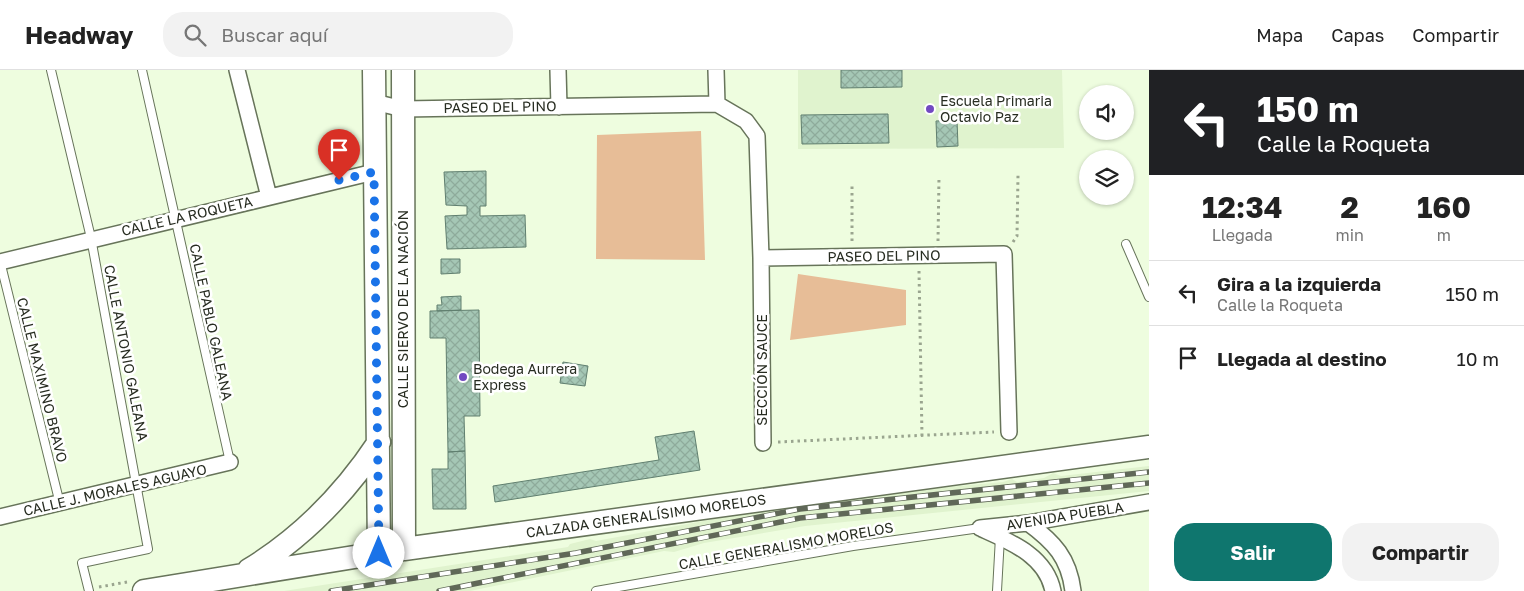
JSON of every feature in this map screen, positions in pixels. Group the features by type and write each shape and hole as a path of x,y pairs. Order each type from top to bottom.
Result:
{"main road":[{"name":"CALLE SIERVO DE LA NACIÓN","path":"374,70 379,553"},
{"name":"CALLE SIERVO DE LA NACIÓN","path":"403,70 404,549"},
{"path":"242,575 283,548 320,516 352,481 379,442"},
{"name":"CALZADA GENERALÍSIMO MORELOS","path":"138,586 242,575 404,549 1149,447"}],"street":[{"path":"237,70 269,197"},
{"path":"558,70 558,106"},
{"path":"716,70 717,104"},
{"name":"PASEO DEL PINO","path":"374,102 403,109 717,104 746,120 757,136 761,258 1004,254"},
{"name":"CALLE LA ROQUETA","path":"0,262 91,238 374,172"},
{"path":"1004,254 1009,432"},
{"name":"SECCIÓN SAUCE","path":"761,258 763,443"},
{"name":"CALLE J. MORALES AGUAYO","path":"0,516 60,504 230,462"},
{"name":"AVENIDA PUEBLA","path":"980,528 1028,523 1149,502"},
{"path":"1028,523 1052,541 1064,559 1073,591"},
{"path":"980,528 1028,553 1044,567 1053,591"}],"lane":[{"name":"CALLE ANTONIO GALEANA","path":"50,70 91,238 138,485 148,549 82,563 89,591"},
{"name":"CALLE PABLO GALEANA","path":"142,70 230,462"},
{"path":"1126,244 1149,297"},
{"name":"CALLE MAXIMINO BRAVO","path":"0,262 60,504"},
{"name":"CALLE GENERALISMO MORELOS","path":"596,591 853,546 980,528"},
{"path":"997,591 1000,537"}],"path":[{"path":"1004,254 1017,236 1018,175"},
{"path":"938,255 939,177"},
{"path":"852,185 852,256"},
{"path":"919,255 922,436"},
{"name":"SECCIÓN SAUCE","path":"763,443 1009,432"},
{"path":"97,587 138,586"}],"shaded area":[{"name":"Escuela Primaria Octavio Paz","path":"798,70 1062,70 1064,148 798,149"},
{"path":"701,131 705,260 596,259 597,135"},
{"path":"798,274 906,290 906,325 790,340"},
{"path":"1149,466 1149,491 805,526 704,543 674,552 664,551 470,591 284,591 568,547 570,544 590,539 596,541 773,508 905,491 1003,482 1012,479 1017,482 1044,478 1053,473 1061,476"}],"building":[{"path":"841,70 902,70 902,87 841,88"},
{"path":"888,114 889,143 802,144 801,115"},
{"path":"957,120 958,146 937,147 936,121"},
{"path":"486,171 486,206 480,206 480,216 525,215 526,247 447,249 445,216 467,215 467,206 446,205 444,172"},
{"path":"441,259 460,259 460,273 441,274"},
{"path":"461,296 461,310 437,311 437,305 442,305 441,297"},
{"name":"Bodega Aurrera Express","path":"479,310 480,416 464,416 465,451 448,452 446,338 430,338 430,311"},
{"path":"563,362 588,366 585,386 560,383"},
{"path":"694,431 700,470 495,502 493,486 659,460 655,437"},
{"path":"465,451 466,509 433,509 432,469 448,469 448,452"}],"railway":[{"path":"331,591 576,553 800,509 1149,472"},
{"path":"439,591 800,518 1149,483"}],"place":[{"name":"Escuela Primaria Octavio Paz","path":"930,109"},
{"name":"Bodega Aurrera Express","path":"463,377"}],"route":[{"path":"339,180 374,172 379,423 379,553"}]}
